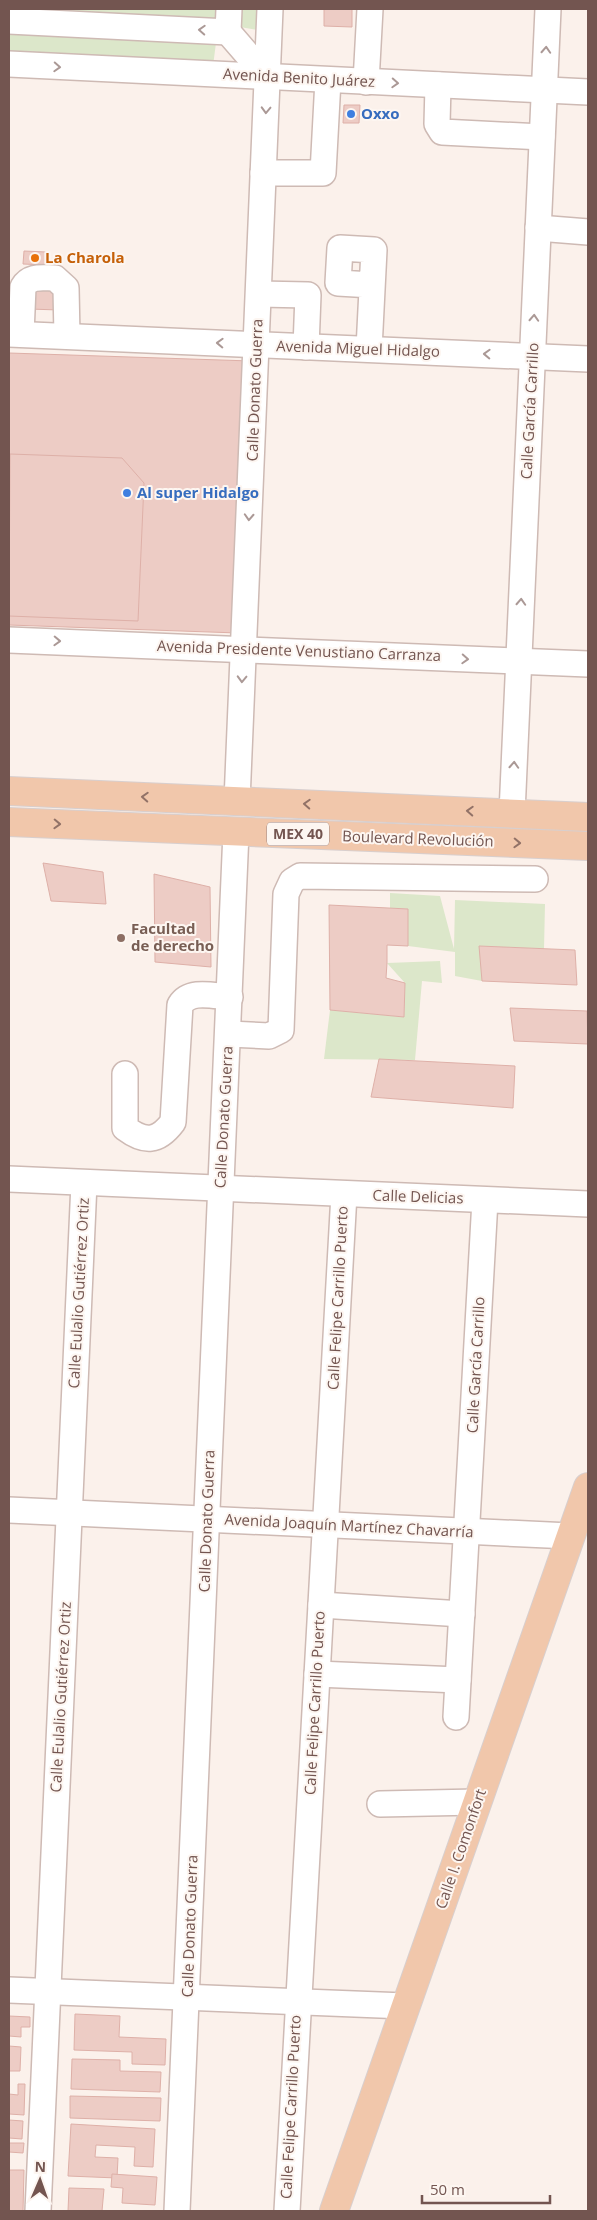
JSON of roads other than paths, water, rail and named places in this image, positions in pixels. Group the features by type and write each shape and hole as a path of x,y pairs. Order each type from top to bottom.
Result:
{"main road":[{"name":"MEX 40","path":"9,791 588,817"},
{"name":"Boulevard Revolución","path":"9,822 588,846"},
{"name":"Calle I. Comonfort","path":"334,2211 588,1487"}],"street":[{"name":"Calle Donato Guerra","path":"237,801 270,9"},
{"path":"366,82 370,9"},
{"name":"Calle García Carrillo","path":"512,813 548,9"},
{"path":"9,22 229,20 267,77"},
{"name":"Avenida Benito Juárez","path":"9,64 588,92"},
{"path":"263,173 323,174 325,168 328,80"},
{"path":"438,85 437,124 442,132 542,137"},
{"path":"538,228 588,232"},
{"path":"338,283 340,248 374,250 369,349"},
{"path":"15,334 23,286 31,278 55,278 66,288 67,336"},
{"path":"306,346 308,295 321,282 372,285"},
{"path":"259,294 308,295"},
{"name":"Avenida Miguel Hidalgo","path":"15,334 588,358"},
{"name":"Avenida Presidente Venustiano Carranza","path":"9,640 243,648 588,664"},
{"name":"Calle Donato Guerra","path":"177,2211 229,1034 236,832"},
{"path":"229,1034 269,1036 281,1030 286,894 292,881 300,876 535,879"},
{"path":"124,1074 125,1128 134,1135 148,1138 157,1137 165,1132 173,1122 180,1005 184,999 191,995 230,997"},
{"name":"Calle Delicias","path":"9,1178 84,1183 588,1204"},
{"name":"Calle Eulalio Gutiérrez Ortiz","path":"38,2211 84,1183"},
{"name":"Calle Felipe Carrillo Puerto","path":"286,2211 344,1194"},
{"name":"Calle García Carrillo","path":"456,1717 485,1200"},
{"name":"Avenida Joaquín Martínez Chavarría","path":"9,1510 570,1536"},
{"path":"321,1605 462,1614"},
{"path":"317,1674 458,1680"},
{"path":"380,1804 477,1802"},
{"path":"9,1990 405,2006"}],"place":[{"name":"Oxxo","path":"351,114"},
{"name":"La Charola","path":"35,258"},
{"name":"Al super Hidalgo","path":"127,493"},
{"name":"Facultad de derecho","path":"121,938"}]}
